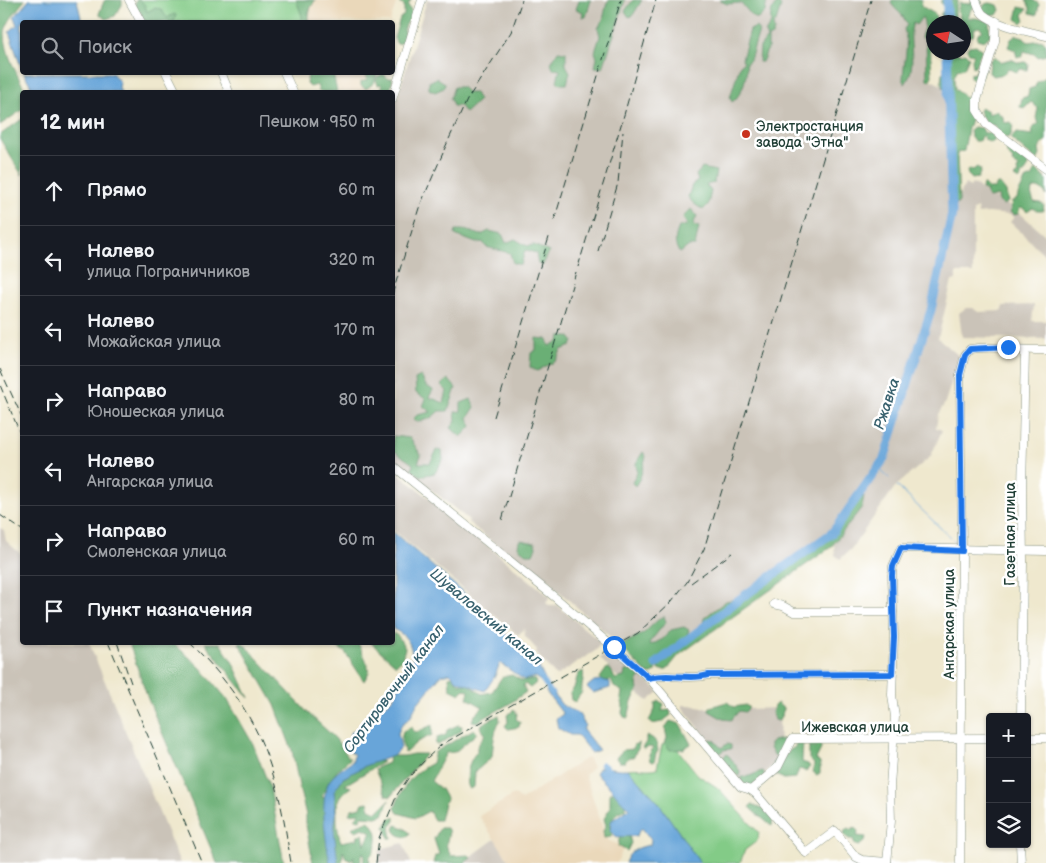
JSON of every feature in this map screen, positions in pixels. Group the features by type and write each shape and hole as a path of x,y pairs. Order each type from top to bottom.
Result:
{"street":[{"path":"129,0 140,20"},
{"path":"395,90 422,0"},
{"path":"976,0 979,9 984,15 996,21 1046,36"},
{"path":"996,21 995,41 977,100 977,110 986,124 1046,169"},
{"path":"168,75 175,90"},
{"path":"222,75 228,90"},
{"path":"286,75 293,90"},
{"name":"Ангарская улица","path":"960,863 962,551 960,375 965,355 970,349 979,347 1008,347 1025,350"},
{"path":"1025,350 1046,350"},
{"name":"Газетная улица","path":"1021,713 1025,350"},
{"path":"395,467 564,605 649,678 741,787 751,790 806,853 835,831 856,857 862,860 887,863 891,821 890,786 895,717 892,695 894,637 892,612 893,566 901,548 962,551 1046,551"},
{"path":"774,604 794,612 892,612"},
{"path":"649,678 659,675 698,678 708,675 892,674"},
{"name":"Ижевская улица","path":"751,790 778,767 792,739 893,740 986,738"},
{"path":"1031,738 1046,738"},
{"path":"1020,848 1020,863"}],"shaded area":[{"path":"312,0 397,0 391,20 308,20"},
{"path":"427,0 895,0 925,11 926,60 929,60 931,80 948,88 958,199 965,184 970,187 972,184 976,185 994,199 996,197 1022,215 1046,236 1046,256 1010,222 1014,217 988,213 978,214 977,208 973,210 973,273 956,273 956,280 952,281 938,338 960,357 944,405 938,414 936,428 942,430 931,456 895,487 851,549 840,559 835,555 834,543 651,673 553,586 553,583 549,580 545,585 468,522 469,520 395,461 395,105"},
{"path":"335,75 374,75 370,90 338,90"},
{"path":"1034,305 1032,321 1046,321 1046,339 962,337 959,313 966,308 973,308 978,312 1003,311 1003,306"},
{"path":"395,470 550,597 546,603 550,606 557,605 601,643 595,651 556,676 536,653 537,650 525,636 524,629 518,635 395,532"},
{"path":"0,528 4,530 6,541 20,553 20,645 90,645 180,863 0,863"},
{"path":"614,650 659,692 648,701 616,676 600,658"},
{"path":"683,705 717,710 779,708 780,752 778,761 751,785 746,786 683,708"},
{"path":"588,757 593,767 585,775 607,840 624,847 617,863 510,863 479,816 515,794 521,800"},
{"path":"495,839 510,863 462,863"},
{"path":"403,843 411,863 378,863 380,849"}],"green space":[{"path":"0,0 25,0 10,20 5,33 9,56 25,90 20,90 20,111 0,125"},
{"path":"106,0 122,0 122,5 115,16 106,19 99,14"},
{"path":"136,0 312,0 308,20 150,20"},
{"path":"140,0 145,5 147,12 154,8 161,9 167,18 174,14 176,15 175,20 144,20 141,18 141,12 136,11 135,2"},
{"path":"296,0 315,0 308,13 308,20 301,20 302,16"},
{"path":"400,0 411,0 408,5 412,13 404,29 404,42 397,44 395,35 400,18 404,15 404,5 400,4"},
{"path":"577,0 591,0 586,17 582,17 583,12 576,9 579,1"},
{"path":"610,0 625,0 603,68 595,67 597,58 595,52 600,36 598,28 603,20 607,2"},
{"path":"633,0 642,0 633,15 629,17 625,11"},
{"path":"719,0 767,0 765,12 758,19 753,17 741,3 727,4"},
{"path":"892,0 922,0 921,6 935,15 926,15 926,40 921,37 924,27 922,17 916,25 913,23 911,29 911,69 905,84 903,80 906,48 904,29 907,25 891,3"},
{"path":"941,0 958,0 955,15 941,15 946,6 941,3"},
{"path":"972,0 981,0 981,4 971,9 969,15 960,15 957,12 960,3 970,4"},
{"path":"1026,0 1033,0 1039,4 1037,15 1030,13"},
{"path":"778,3 781,6 776,22 773,24 774,31 772,36 768,38 768,48 762,62 759,62 760,47 767,38 765,33 771,23 771,12"},
{"path":"985,4 998,5 1000,10 997,15 987,15 981,10"},
{"path":"1019,7 1027,9 1023,15 1025,20 1022,23 1016,19"},
{"path":"971,18 990,21 991,35 984,41 977,39 978,33 983,31 980,27 975,28 973,36 971,36"},
{"path":"756,27 759,31 750,60 746,63 744,84 739,95 732,102 730,98 740,65 744,62 742,59 750,30"},
{"path":"1017,35 1024,37 1028,42 1043,40 1046,45 1046,55 1039,57 1024,51 1022,57 1017,57 1015,50 1008,47 1011,39"},
{"path":"976,45 982,50 973,67 972,59 974,54 971,53 971,46"},
{"path":"558,51 566,52 566,65 570,72 567,84 560,84 557,81 560,70 553,69 551,63"},
{"path":"995,56 1000,62 1011,59 1019,63 1025,62 1028,64 1027,70 1021,69 1016,72 1008,68 1004,74 994,76 989,73 990,60"},
{"path":"982,59 984,61 982,74 977,81 970,78 970,74 975,73"},
{"path":"927,60 931,60 932,76 929,81 927,79"},
{"path":"947,60 968,60 964,68 957,70 954,77 955,89 969,100 973,114 968,128 964,151 957,153 959,202 954,208 951,206 948,135 950,128 947,94 941,83 942,73 946,70"},
{"path":"333,75 337,90 318,90 317,85 310,87 306,83 308,76"},
{"path":"367,75 376,75 374,83 366,89 361,86 361,82 367,80"},
{"path":"385,75 387,78 393,78 390,90 382,90 381,84 378,85 376,80 378,76"},
{"path":"1046,77 1046,140 1039,149 1040,155 1037,161 1010,138 1017,133 1033,135 1032,129 1039,123 1036,118 1038,108 1031,102 1025,108 1020,107 1022,98 1028,96 1029,89 1035,87 1037,82"},
{"path":"437,78 445,83 444,88 435,92 429,89 429,82"},
{"path":"454,87 462,87 468,93 475,93 479,100 465,113 460,106 453,106 450,98"},
{"path":"981,107 988,111 989,114 996,111 1003,117 1004,123 1011,122 1013,125 1011,135 1007,138 998,135 995,125 986,125 979,111"},
{"path":"20,120 20,172 0,139 0,135"},
{"path":"974,127 982,128 984,133 991,134 995,140 991,143 981,136 979,141 975,141 971,138 970,130"},
{"path":"1013,149 1013,153 1020,154 1024,161 1028,162 1027,170 1021,175 1019,180 1014,177 1018,174 1019,167 1012,163 1013,160 1007,154 1007,150"},
{"path":"977,167 981,170 978,178 972,179 967,171"},
{"path":"702,168 716,171 714,183 706,185 711,191 708,205 703,210 688,197 692,185 698,181 696,175"},
{"path":"1037,170 1046,179 1046,196 1045,192 1038,188 1034,188 1031,194 1034,202 1044,205 1043,211 1037,211 1033,208 1027,212 1020,208 1018,214 1013,215 1010,212 1012,202 1017,199 1025,180 1033,177 1034,171"},
{"path":"983,184 988,189 994,189 997,184 1000,184 1006,192 1008,202 1003,205 999,202 998,196 989,198 986,195 987,191 982,189"},
{"path":"691,209 697,216 693,225 699,227 695,246 689,246 680,253 675,240 676,234 679,227 687,225 683,217"},
{"path":"456,230 465,230 481,235 489,231 502,234 506,243 515,239 527,246 534,245 549,252 543,265 538,264 536,253 525,250 521,265 513,263 510,253 486,247 483,242 476,243 455,235"},
{"path":"560,336 569,336 573,341 571,346 561,350 556,361 537,371 530,367 531,353 536,350 536,338 547,339 549,346 559,341"},
{"path":"421,376 426,386 433,390 429,397 444,403 447,391 441,385 448,379 456,388 448,411 439,411 431,418 419,422 413,419 417,415 431,412 423,406 426,399 416,393 415,379"},
{"path":"471,399 475,407 468,418 472,426 461,437 451,428 456,421 455,412 461,411 461,403"},
{"path":"395,436 410,438 421,455 418,463 430,463 437,450 442,451 443,459 435,473 421,476 412,470 413,464 395,451"},
{"path":"643,452 646,456 640,478 635,486 632,483 637,471 636,463"},
{"path":"864,496 862,507 831,547 679,655 667,670 659,670 657,665 660,659 702,628 704,618 726,601 742,598 799,557 833,537 856,501"},
{"path":"521,540 535,543 536,547 533,554 527,554 518,547"},
{"path":"664,616 666,622 649,643 651,645 663,639 671,630 684,627 689,630 686,637 657,659 656,672 647,674 620,646 644,633"},
{"path":"395,634 405,648 402,659 396,665 373,645 395,645"},
{"path":"130,645 175,645 200,667 227,699 253,744 270,788 284,863 217,863 148,699"},
{"path":"207,645 221,645 233,663 249,698"},
{"path":"240,645 245,645 308,713 335,738 350,759 333,776 322,797 327,799 335,783 374,760 383,762 345,785 351,787 340,797 337,808 341,842 357,839 363,833 365,845 371,832 363,828 356,831 352,828 368,821 375,828 377,844 369,858 370,863 363,863 365,856 363,852 360,863 353,862 354,856 351,860 346,858 343,851 342,863 313,863 306,815 292,750 275,705"},
{"path":"334,645 359,645 369,672 364,681 345,652"},
{"path":"607,668 611,670 615,679 624,677 625,671 638,669 642,676 637,682 638,691 632,701 628,718 624,717 622,713 622,691 614,687 611,680 602,682 600,678"},
{"path":"583,671 582,692 575,702 571,700 570,693 574,688 578,674"},
{"path":"512,675 522,681 534,679 536,683 530,688 525,684 523,686 526,692 477,722 472,721 474,716 483,707 467,698 469,691 465,689 460,694 450,689 449,677 453,676 458,683 469,685 482,694 492,692 502,677"},
{"path":"659,701 664,704 662,711 670,710 671,715 662,722 652,724 649,721 655,709 655,704"},
{"path":"727,702 734,707 746,705 749,708 745,712 739,711 731,720 723,719 709,711 710,707"},
{"path":"777,703 784,709 779,721 775,720 772,713"},
{"path":"514,710 517,714 516,719 520,722 519,727 508,729 505,726 508,722 507,715"},
{"path":"499,715 500,721 495,733 492,757 475,772 474,787 469,789 467,780 469,764 485,734 481,728 482,724"},
{"path":"670,721 680,724 691,744 683,749 670,750 665,743 667,738 665,728"},
{"path":"432,725 432,735 417,742 405,753 401,740 403,731 411,727 413,731 417,732"},
{"path":"458,725 462,726 461,731 438,745 435,744 437,738 446,735 447,730"},
{"path":"474,729 477,733 455,752 446,753 431,781 441,789 447,800 444,803 440,820 434,820 429,811 416,818 398,813 395,808 401,794 413,776 432,763 435,752"},
{"path":"648,736 656,742 657,746 658,751 654,762 650,761 649,755 653,748 642,748"},
{"path":"710,739 714,740 721,748 727,744 731,745 731,749 717,753 708,742"},
{"path":"782,739 784,745 782,753 775,756 770,748 770,744 773,741"},
{"path":"670,740 698,775 718,788 759,833 757,841 745,850 740,863 700,863 658,802 628,769 657,768 662,745"},
{"path":"797,740 803,742 802,762 810,767 806,771 799,769 796,778 784,779 776,775 777,769 773,764 775,760 783,759 787,752 795,747"},
{"path":"814,740 820,741 821,749 816,759 820,763 820,773 817,775 813,772 814,764 809,759 809,745"},
{"path":"638,743 638,749 634,757 628,758 625,762 619,762 616,758 623,750 633,749 634,745"},
{"path":"426,754 390,797 386,795 375,770 388,763 389,756"},
{"path":"726,754 740,771 739,776 722,759"},
{"path":"762,771 764,776 751,787 747,787 741,781 741,777 750,776"},
{"path":"615,791 625,803 625,809 617,813 609,824 612,832 611,837 604,838 603,831 606,825 604,819 610,807 610,793"},
{"path":"389,800 383,815 376,817 362,816 360,820 355,819 360,813 349,814 352,809 361,807 363,803 368,802 370,809 377,812"},
{"path":"752,804 769,812 773,819 772,826 749,807"},
{"path":"395,817 395,821 390,827 392,838 389,838 385,827 390,818"},
{"path":"396,825 405,828 410,833 408,837 396,833 394,829"},
{"path":"854,827 858,831 857,836 866,837 865,841 859,846 855,845 853,839 849,839 844,835 845,830 848,828 851,830"},
{"path":"440,828 447,828 449,832 446,845 451,856 469,855 471,858 464,863 433,863 435,856 439,854 434,839"},
{"path":"620,835 629,835 631,843 627,851 618,846"}],"water":[{"path":"29,0 77,0 82,20 20,20 20,64 9,32 17,25 14,17"},
{"path":"25,75 114,75 120,82 120,90 33,90"},
{"path":"395,534 498,622 511,642 537,663 545,680 543,683 535,677 524,680 500,663 495,676 485,691 458,681 450,673 441,675 417,704 410,718 402,724 398,733 401,748 393,756 367,765 343,778 334,791 336,813 334,831 338,863 330,863 325,835 324,814 327,786 334,775 352,762 354,755 348,748 350,733 391,701 397,692 401,677 412,671 412,652 408,641 395,630"},
{"path":"594,681 610,682 610,688 593,693 587,687"},
{"path":"547,688 551,690 562,705 579,714 585,725 583,730 599,750 591,753 577,735 570,735 558,728 556,719 563,714 546,692"},
{"path":"600,767 628,769 658,802 700,863 625,863 638,848 650,845 651,840 642,828 636,836 616,837 610,830 611,821 629,808 596,773"}],"waterway":[{"name":"Ржавка","path":"947,0 947,15"},
{"name":"Ржавка","path":"656,664 737,601 832,533 884,459 931,310 952,214 947,60"},
{"path":"878,468 889,478"},
{"path":"897,486 955,542"},
{"name":"Шуваловский канал","path":"541,678 552,694"},
{"name":"Шуваловский канал","path":"602,764 610,771"}],"railway":[{"path":"444,150 467,100 511,32 522,0"},
{"path":"554,221 621,0"},
{"path":"578,267 624,115 656,0"},
{"path":"773,325 871,0"},
{"path":"598,251 618,183 623,132"},
{"path":"395,285 419,208 443,153"},
{"path":"494,417 550,234"},
{"path":"502,520 576,272"},
{"path":"376,863 379,838 397,795 409,777 441,745 638,633 671,602 687,582 704,549 771,330"},
{"path":"0,369 20,413"},
{"path":"0,385 20,433"},
{"path":"0,515 20,529"},
{"path":"691,583 732,553"},
{"path":"109,645 202,863"},
{"path":"118,645 131,683"},
{"path":"192,645 223,679 243,707 259,736 278,792 291,863"}],"place":[{"name":"Электростанция завода \"Этна\"","path":"746,134"}],"route":[{"path":"614,647 649,678 659,675 698,678 708,675 892,674 894,637 892,575 893,566 901,548 962,551 960,375 965,355 970,349 979,347 1008,347"}],"water label":[{"name":"Сортировочный канал","path":"394,689"}]}
